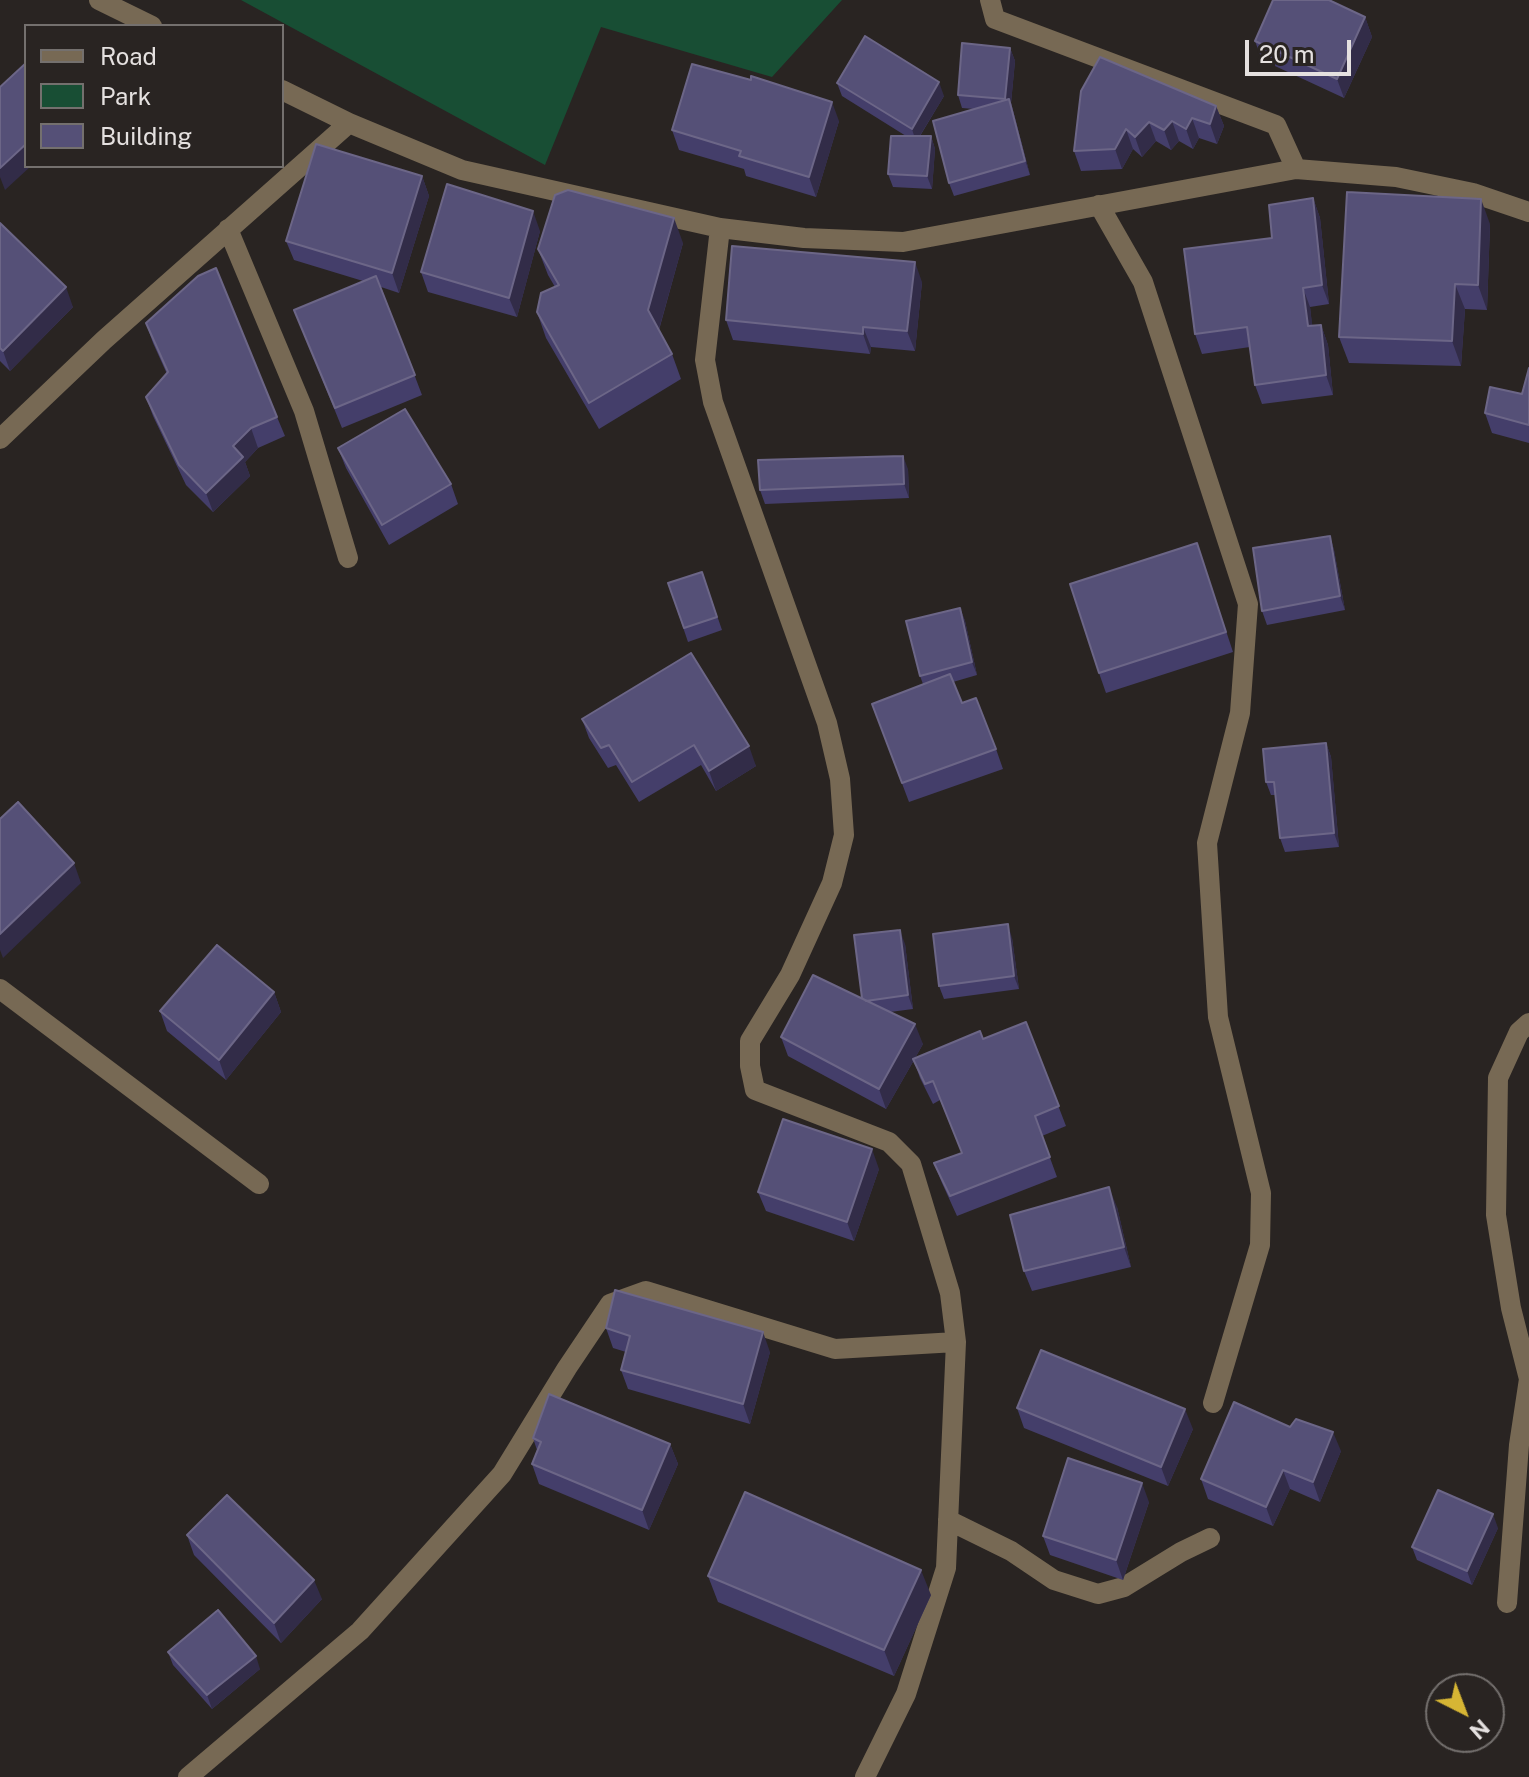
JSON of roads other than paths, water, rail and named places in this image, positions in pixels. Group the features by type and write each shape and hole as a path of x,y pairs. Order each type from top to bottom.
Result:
{"street":[{"path":"99,0 148,24"},
{"path":"990,0 995,19 1276,125 1296,169"},
{"path":"284,91 349,123 462,170 720,228 804,238 903,242 1296,169 1396,177 1473,193 1529,212"},
{"path":"0,439 104,340 349,123"},
{"path":"1099,205 1143,282 1248,604 1240,713 1207,843 1218,1017 1261,1193 1260,1245 1213,1403"},
{"path":"720,228 705,360 713,402 827,723 840,779 844,835 832,883 820,910 790,975 750,1041 750,1066 755,1090 889,1142 911,1164 950,1293 956,1342 946,1568 906,1694 865,1777"},
{"path":"228,229 304,411 348,558"},
{"path":"0,989 259,1184"},
{"path":"1507,1603 1519,1445 1529,1379 1511,1308 1496,1215 1498,1078 1519,1032 1529,1023"},
{"path":"188,1777 360,1631 502,1474 610,1304 646,1291 835,1349 956,1342"},
{"path":"948,1520 1011,1551 1054,1580 1098,1594 1124,1587 1210,1538"}]}
